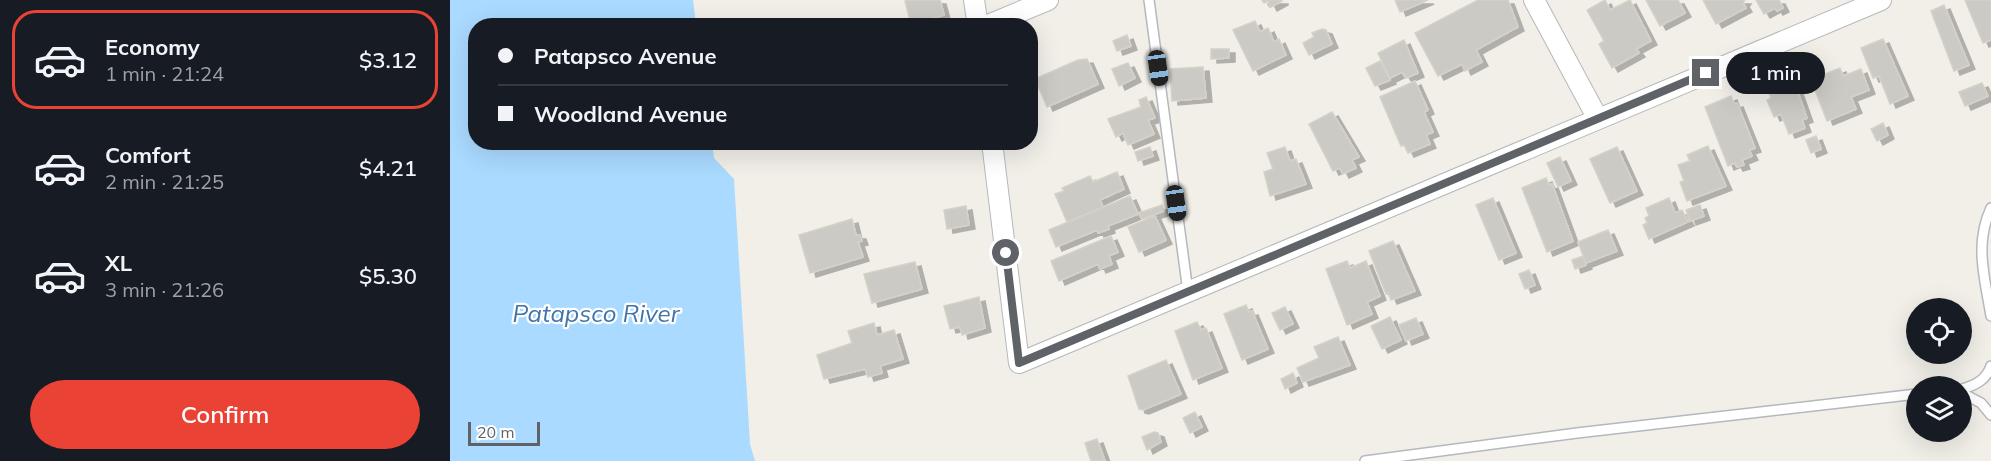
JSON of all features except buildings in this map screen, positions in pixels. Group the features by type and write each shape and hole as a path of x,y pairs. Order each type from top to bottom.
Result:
{"street":[{"path":"974,0 977,18"},
{"path":"1005,18 1048,0"},
{"path":"1534,0 1598,119"},
{"path":"993,150 1019,363 1881,0"}],"lane":[{"path":"1149,0 1188,293"},
{"path":"1991,208 1983,225 1981,249 1991,316"},
{"path":"1972,387 1988,375 1991,366"},
{"path":"1365,461 1577,433 1906,395"},
{"path":"1972,397 1981,403 1991,415"}],"water":[{"name":"Patapsco River","path":"450,0 693,0 695,18 468,18 468,150 713,150 714,158 734,179 750,444 755,461 450,461"}],"route":[{"path":"1006,253 1019,363 1706,73"}]}
